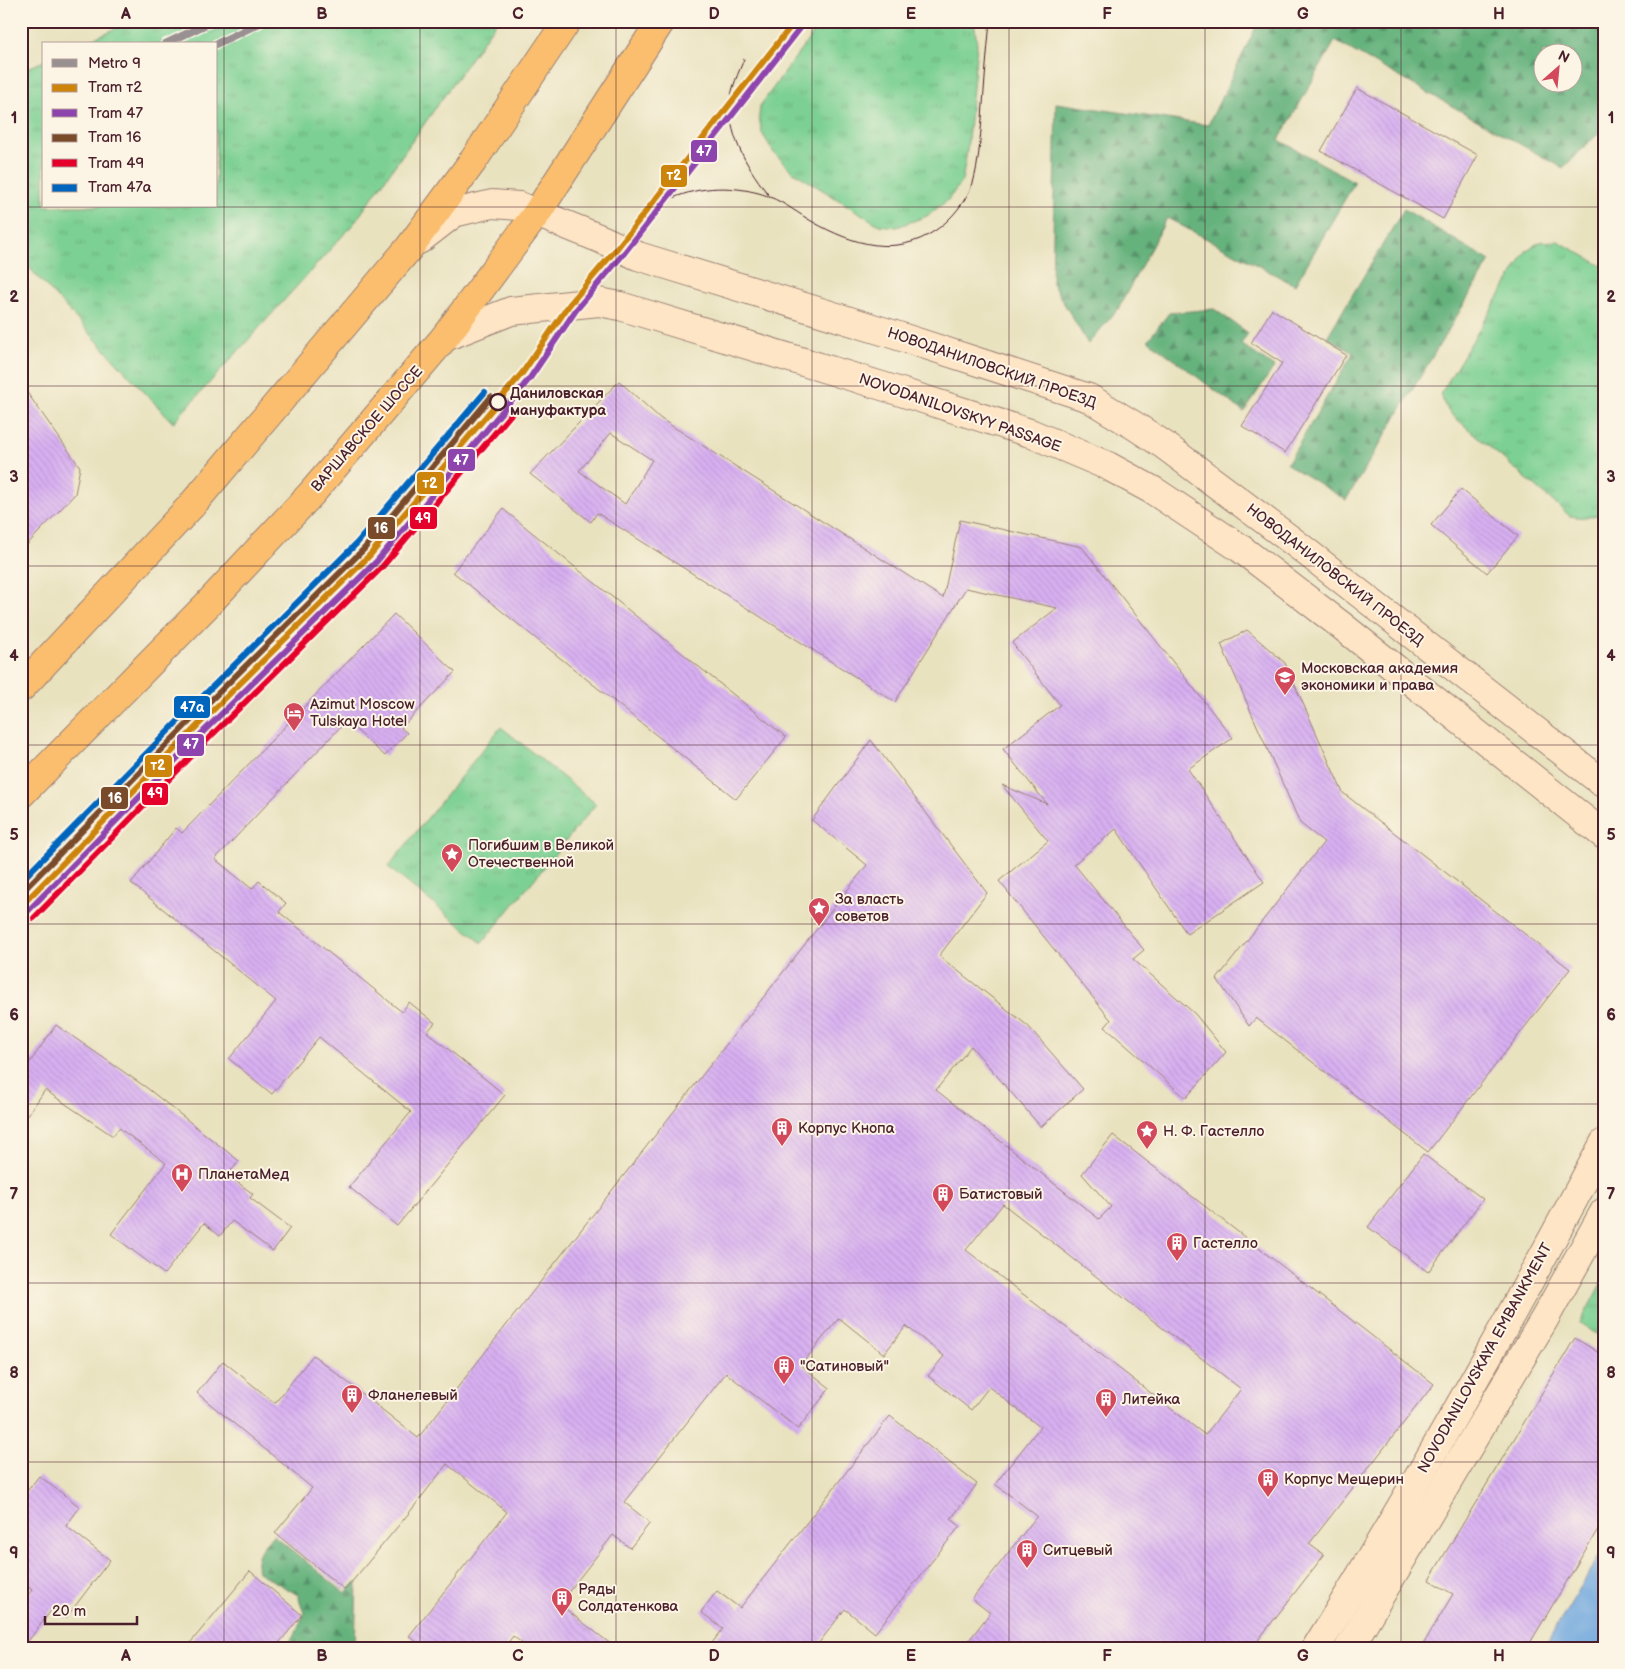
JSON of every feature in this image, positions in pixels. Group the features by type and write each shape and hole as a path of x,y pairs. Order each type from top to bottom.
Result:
{"main road":[{"path":"21,688 191,506 408,248 473,161 567,21"},
{"name":"ВАРШАВСКОЕ ШОССЕ","path":"21,794 206,606 311,494 445,337 537,213 661,21"}],"street":[{"name":"НОВОДАНИЛОВСКИЙ ПРОЕЗД","path":"408,248 454,213 492,204 519,206 638,256 889,333 1089,398 1164,445 1272,526 1604,784"},
{"name":"NOVODANILOVSKYY PASSAGE","path":"445,337 511,311 599,302 620,306 1030,433 1108,466 1154,490 1240,548 1342,626 1604,835"},
{"name":"NOVODANILOVSKAYA EMBANKMENT","path":"1316,1648 1369,1563 1468,1391 1604,1143"},
{"name":"NOVODANILOVSKAYA EMBANKMENT","path":"1350,1648 1540,1326 1604,1212"}],"green space":[{"path":"132,21 497,21 355,222 173,423 21,259 21,71 42,62 42,208 218,208 218,42 85,42"},
{"path":"822,21 974,21 977,44 967,151 962,181 948,200 927,216 897,227 879,225 792,171 774,153 762,133 759,117 760,106"},
{"path":"1259,21 1604,21 1604,128 1563,168 1335,41 1279,140 1355,182 1295,285 1167,218 1118,309 1088,344 1052,283 1056,103 1208,125"},
{"path":"1404,209 1490,261 1346,500 1287,464 1353,353 1327,337"},
{"path":"1558,241 1604,267 1604,510 1597,515 1588,517 1570,516 1451,414 1444,404 1441,393 1527,250 1540,242"},
{"path":"1214,309 1248,333 1241,344 1274,367 1244,412 1148,340 1169,313"},
{"path":"501,727 596,804 482,943 388,867"},
{"path":"1604,1278 1604,1339 1580,1323"},
{"path":"273,1535 345,1593 357,1581 355,1648 285,1648 296,1633 304,1613 298,1595 258,1572 258,1556"}],"water":[{"path":"1604,1548 1604,1648 1544,1648"}],"building":[{"path":"1357,88 1478,155 1443,219 1321,151"},
{"path":"1272,309 1346,355 1285,453 1242,426 1282,363 1251,343"},
{"path":"619,381 661,419 943,598 960,520 1082,547 1233,738 1188,769 1264,882 1187,934 1116,829 1074,864 1144,950 1133,959 1195,1014 1226,1052 1186,1098 1105,1027 1111,1020 999,881 1048,841 1002,785 1047,804 1003,749 1060,705 1012,643 1057,608 966,588 895,702 597,513 591,522 530,474","holes":["611,433 652,460 625,504 579,471"]},
{"path":"21,384 80,467 75,494 21,551"},
{"path":"1461,489 1518,536 1487,573 1431,525"},
{"path":"503,509 786,737 736,799 453,572"},
{"path":"394,614 455,672 401,728 407,733 385,756 346,721 215,859 252,889 259,881 286,903 279,912 402,1012 409,1002 435,1023 427,1032 505,1095 397,1226 349,1187 411,1112 319,1037 272,1094 229,1059 276,1001 131,883 176,828 182,833"},
{"path":"1247,630 1285,663 1343,793 1570,969 1428,1152 1256,1018 1249,1026 1217,979 1324,842 1300,823 1221,644"},
{"path":"871,740 987,893 939,956 1028,1026 1083,1089 1041,1127 971,1046 936,1090 1099,1219 1111,1207 1082,1174 1113,1135 1434,1384 1309,1544 1324,1555 1252,1648 963,1648 990,1613 972,1599 1037,1516 995,1484 1040,1427 989,1387 971,1410 928,1376 944,1356 906,1326 884,1354 839,1318 801,1365 830,1388 798,1429 726,1373 624,1502 650,1523 630,1548 613,1535 559,1604 616,1648 528,1648 513,1636 504,1648 424,1648 409,1636 507,1512 447,1464 345,1590 275,1533 312,1488 197,1393 223,1361 275,1403 313,1355 418,1438 867,865 812,820","holes":["1003,1204 1241,1389 1205,1435 966,1250"]},
{"path":"56,1025 147,1088 239,1161 228,1175 253,1194 250,1198 290,1228 273,1251 232,1221 220,1236 204,1223 164,1274 111,1234 166,1163 119,1128 113,1136 45,1090 21,1125 21,1075"},
{"path":"1423,1154 1483,1199 1428,1272 1368,1227"},
{"path":"1575,1338 1604,1356 1604,1519 1527,1648 1421,1648 1453,1594 1429,1580"},
{"path":"890,1416 977,1484 951,1519 960,1526 875,1633 845,1609 815,1648 708,1648 723,1629 701,1612 717,1591 740,1608"},
{"path":"39,1476 80,1507 66,1526 110,1560 66,1618 53,1608 23,1648 21,1648 21,1604 32,1590 21,1581 21,1499"},
{"path":"250,1571 302,1615 275,1648 186,1648"}],"tram line":[{"name":"т2","path":"21,906 200,723 370,555 523,372 569,305 618,247 795,21"},
{"path":"644,212 678,196 700,190 737,189 770,197 828,230 859,242 890,246 921,239 942,226 953,215 967,196 973,183 980,143 990,21"},
{"name":"47","path":"27,912 206,729 377,561 530,378 576,310 625,252 802,26"},
{"path":"744,59 730,103 733,129 748,165 770,197"},
{"name":"47а","path":"21,881 357,543 485,392"},
{"name":"16","path":"21,893 194,717 364,549 491,397"},
{"name":"49","path":"34,918 212,735 382,567 511,414"}],"metro line":[{"name":"9","path":"169,42 213,21"},
{"name":"9","path":"218,43 264,21"}],"place":[{"name":"Даниловская мануфактура","path":"498,402"},
{"name":"Московская академия экономики и права","path":"1285,696"},
{"name":"Azimut Moscow Tulskaya Hotel","path":"294,732"},
{"name":"Погибшим в Великой Отечественной","path":"452,873"},
{"name":"За власть советов","path":"819,927"},
{"name":"Корпус Кнопа","path":"782,1147"},
{"name":"Н. Ф. Гастелло","path":"1147,1150"},
{"name":"ПланетаМед","path":"182,1193"},
{"name":"Батистовый","path":"943,1213"},
{"name":"Гастелло","path":"1177,1262"},
{"name":"\"Сатиновый\"","path":"784,1385"},
{"name":"Фланелевый","path":"352,1414"},
{"name":"Литейка","path":"1106,1418"},
{"name":"Корпус Мещерин","path":"1268,1498"},
{"name":"Ситцевый","path":"1027,1569"},
{"name":"Ряды Солдатенкова","path":"562,1617"}]}
